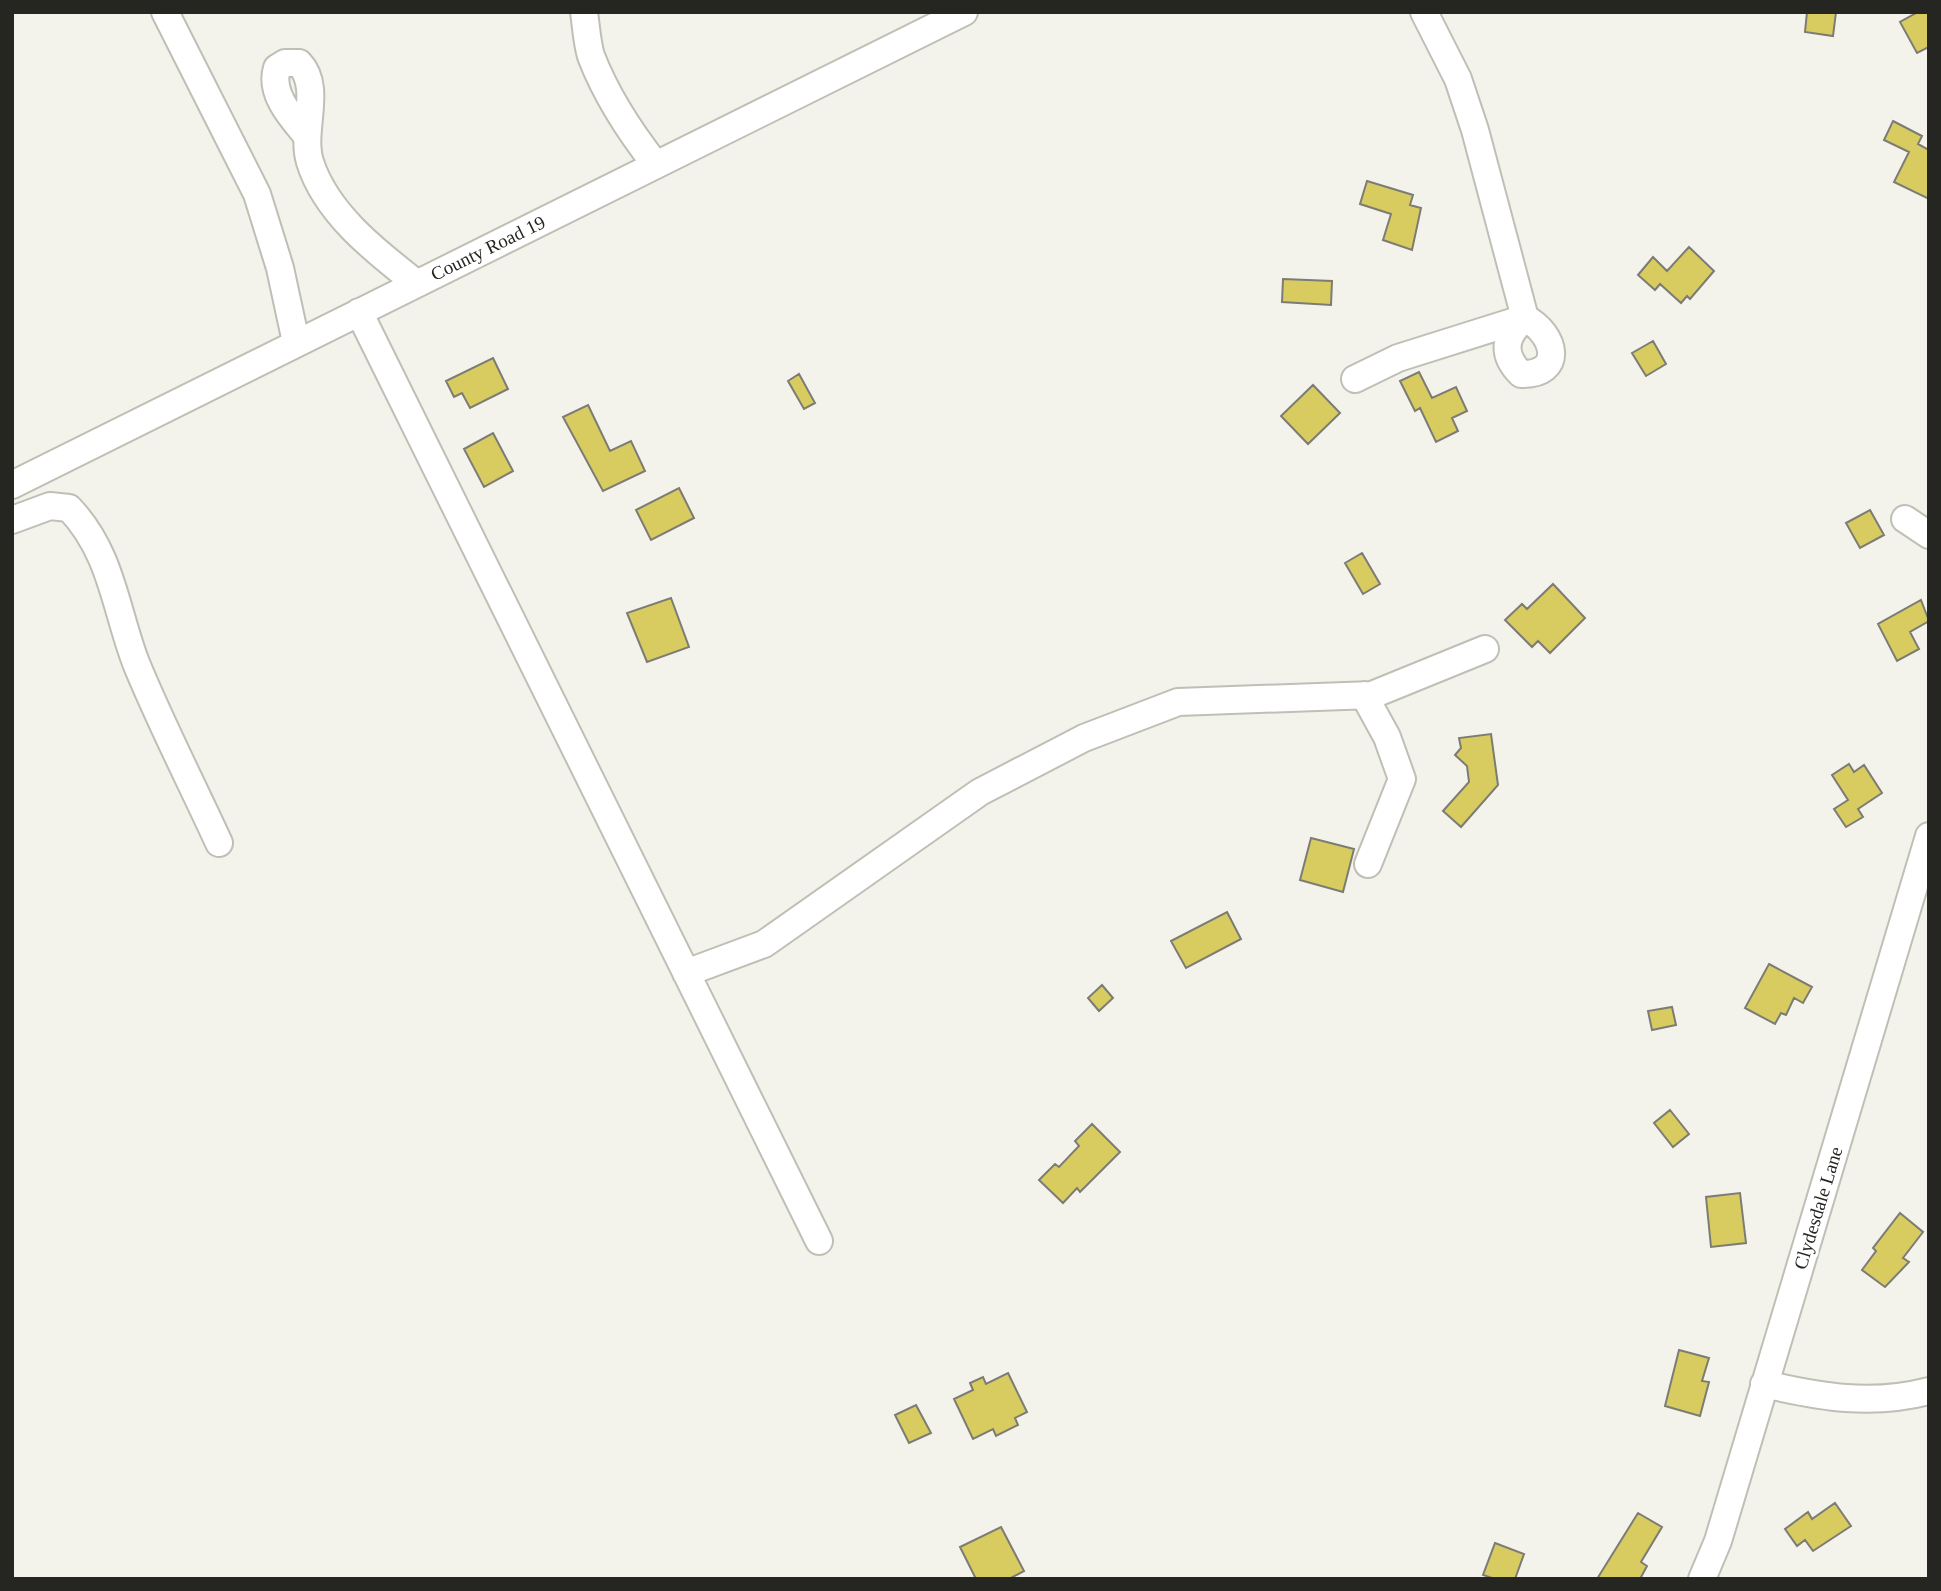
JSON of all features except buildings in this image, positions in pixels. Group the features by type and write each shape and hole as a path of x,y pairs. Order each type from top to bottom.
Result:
{"street":[{"path":"165,12 257,194 280,268 296,342"},
{"path":"584,12 591,54 600,74 630,132 656,164"},
{"name":"County Road 19","path":"12,485 964,12"},
{"path":"1354,379 1398,358 1525,318 1475,130 1458,79 1424,12"},
{"path":"306,135 310,161 333,206 381,256 416,283"},
{"path":"359,312 819,1241"},
{"path":"12,520 50,506 69,508 89,529 113,584 136,662 219,843"},
{"path":"1905,519 1929,535"},
{"path":"686,973 764,944 980,792 1084,738 1178,702 1372,695 1485,649"},
{"path":"1364,695 1387,737 1402,779 1368,864"},
{"name":"Clydesdale Lane","path":"1702,1579 1718,1541 1929,836"},
{"path":"1764,1384 1850,1401 1879,1400 1929,1391"}]}
